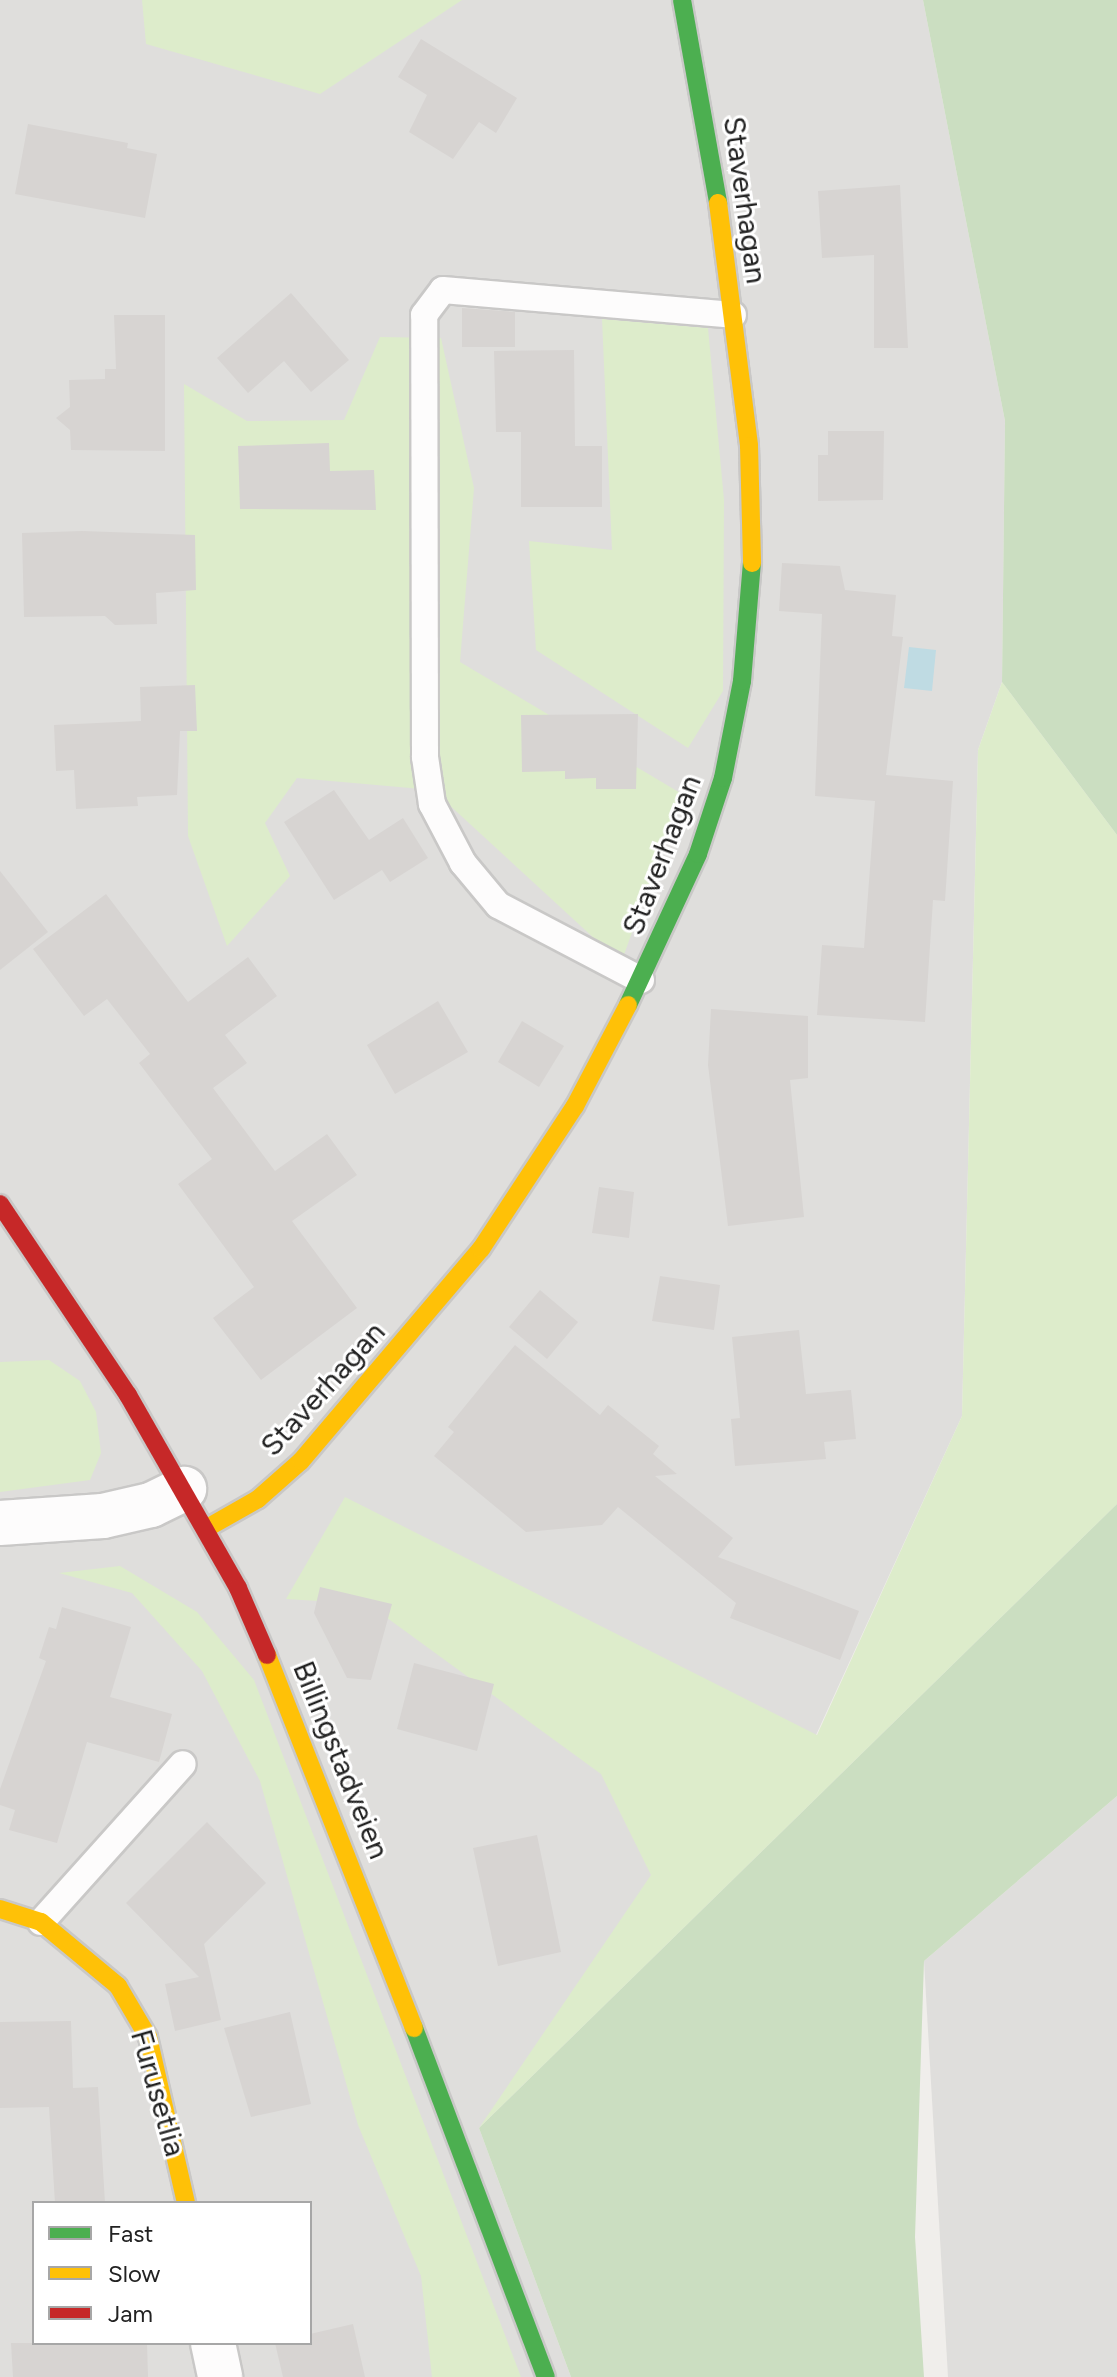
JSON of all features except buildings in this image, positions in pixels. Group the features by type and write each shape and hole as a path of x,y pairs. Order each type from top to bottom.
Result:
{"street":[{"name":"Staverhagan","path":"207,1528 258,1499 301,1461 460,1276 575,1106 641,980 698,854 723,778 742,681 752,566 749,446 710,136 682,0"},
{"name":"Billingstadveien","path":"0,1204 207,1528 317,1770 546,2377"},
{"path":"0,1523 103,1516 151,1505 184,1489"},
{"name":"Furusetlia","path":"0,1909 41,1922 118,1986 148,2037 186,2201"},
{"path":"213,2345 220,2377"}],"lane":[{"path":"641,980 498,905 463,863 432,804 425,757 424,315 443,290 733,315"},
{"path":"41,1922 183,1764"}],"shaded area":[{"path":"0,0 923,0 1005,421 1002,682 978,750 962,1416 816,1735 479,2128 571,2377 0,2377"},
{"path":"1117,1796 1117,2377 948,2377 924,1961"}],"green space":[{"path":"142,0 462,0 320,94 146,44"},
{"path":"923,0 1117,0 1117,835 1002,682 1005,421"},
{"path":"602,319 708,328 724,500 723,691 688,748 536,650 529,541 612,550"},
{"path":"380,337 441,338 474,488 460,662 682,794 621,963 433,790 297,778 265,823 290,876 227,946 188,836 184,384 247,421 344,420"},
{"path":"1002,682 1117,835 1117,1504 479,2128 651,1875 601,1774 368,1604 286,1599 345,1497 817,1735 962,1416 978,750"},
{"path":"49,1360 80,1381 96,1412 101,1453 90,1480 0,1492 0,1362"},
{"path":"1117,1504 1117,1796 924,1961 915,2237 924,2377 571,2377 479,2128"},
{"path":"120,1566 197,1612 254,1680 521,2377 432,2377 421,2276 358,2125 260,1781 202,1671 132,1593 59,1573"}],"water":[{"path":"909,647 936,650 932,691 904,688"}],"traffic: fast":[{"path":"682,0 718,203"},
{"path":"628,1005 698,854 723,778 742,681 752,563"},
{"path":"414,2028 546,2377"}],"traffic: slow":[{"path":"718,203 749,446 752,563"},
{"path":"207,1528 258,1499 301,1461 481,1249 575,1106 628,1005"},
{"path":"267,1655 414,2028"},
{"path":"0,1909 41,1922 118,1986 148,2037 186,2201"}],"traffic: jam":[{"path":"0,1204 128,1395 238,1588 267,1655"}]}
